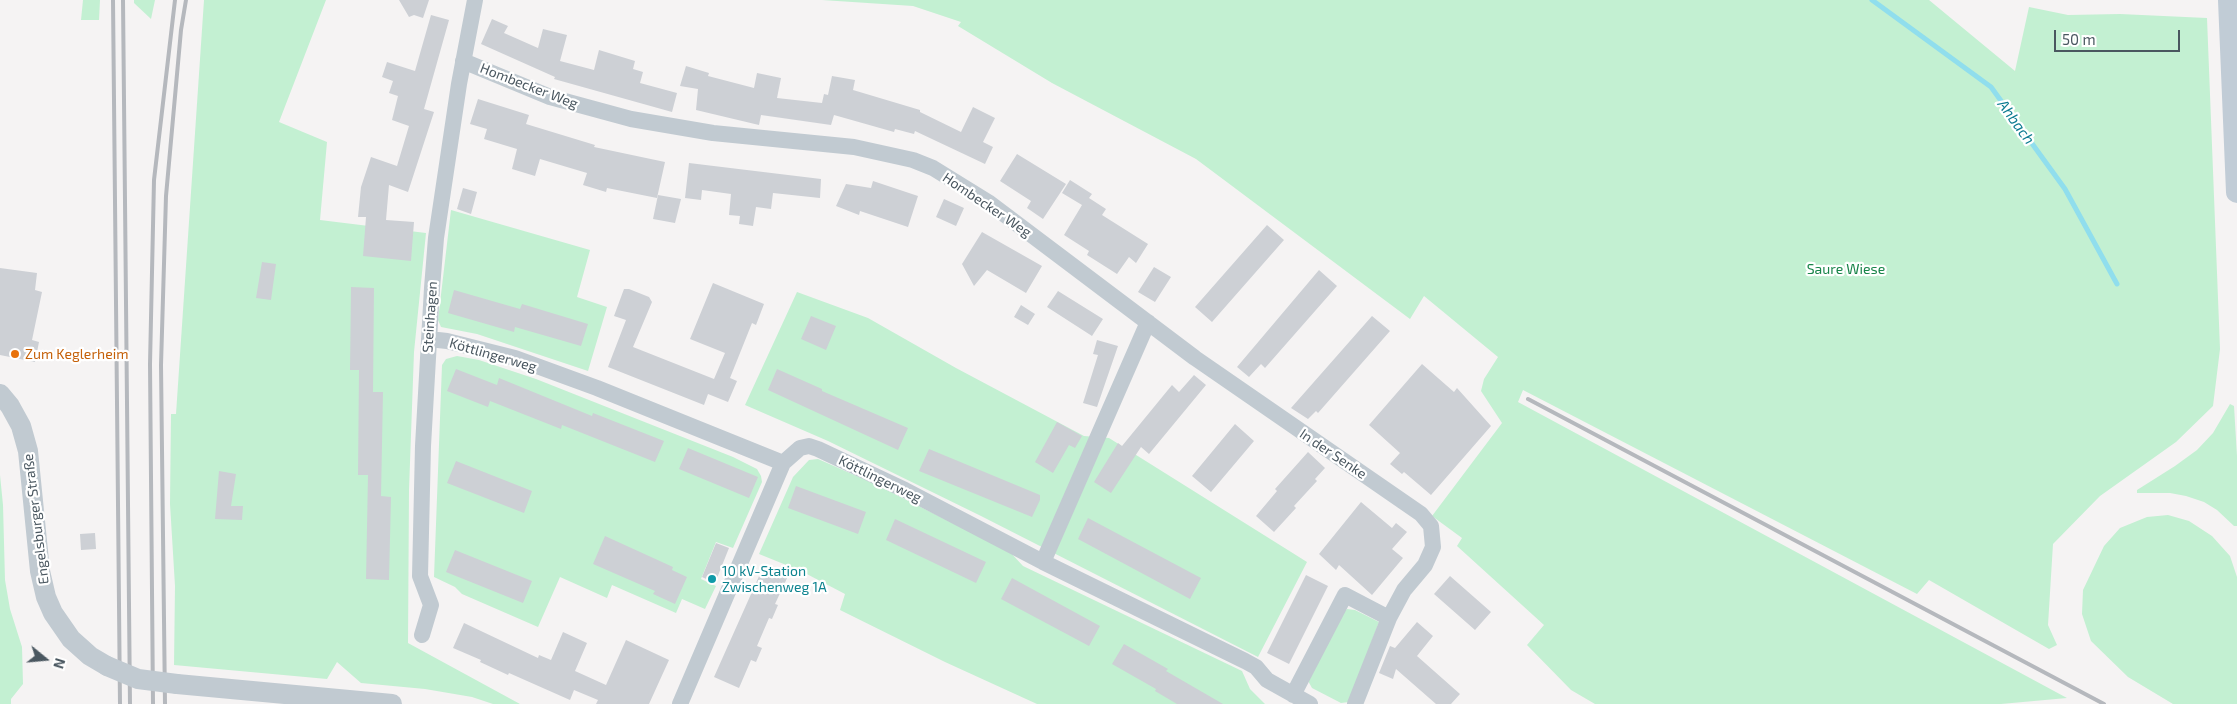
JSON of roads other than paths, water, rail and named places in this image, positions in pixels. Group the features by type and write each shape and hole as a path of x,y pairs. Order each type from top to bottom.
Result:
{"main road":[{"path":"2228,0 2237,192"}],"street":[{"name":"Steinhagen","path":"422,635 431,605 420,576 423,446 436,238 475,0"},
{"name":"Hombecker Weg","path":"464,61 550,97 631,119 713,134 840,145 913,160 952,179 988,202 1148,322"},
{"path":"1043,562 1148,322"},
{"name":"In der Senke","path":"1148,322 1286,422 1421,514 1431,526 1433,547 1425,565 1404,590 1389,618 1355,704"},
{"name":"Köttlingerweg","path":"429,339 447,341 515,358 597,388 783,463 800,448 809,446 818,449 905,490 1043,562 1256,666 1267,680 1310,704"},
{"name":"Engelsburger Straße","path":"0,394 10,406 20,426 28,451 40,571 46,597 53,613 71,639 90,656 106,666 138,678 177,684 392,704"},
{"path":"680,704 783,463"},
{"path":"1293,695 1345,595 1389,618"}],"waterway":[{"name":"Ahbach","path":"1872,0 1991,87 2065,189 2117,284"}],"railway":[{"path":"113,0 120,704"},
{"path":"123,0 130,704"},
{"path":"153,704 150,364 154,180 175,0"},
{"path":"165,704 161,365 166,196 181,30 186,0"},
{"path":"1528,399 2104,704"}],"place":[{"name":"Zum Keglerheim","path":"15,354"},
{"name":"10 kV-Station Zwischenweg 1A","path":"712,579"}],"park label":[{"name":"Saure Wiese","path":"1846,269"}]}
